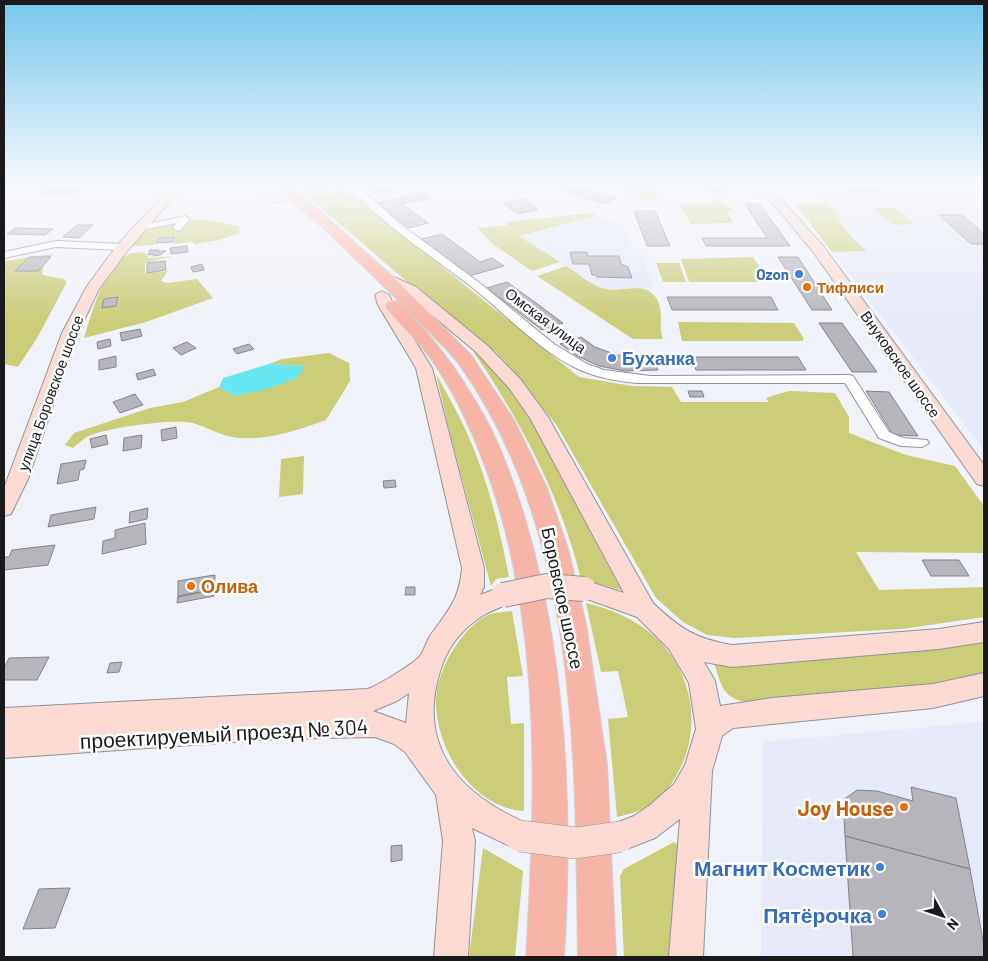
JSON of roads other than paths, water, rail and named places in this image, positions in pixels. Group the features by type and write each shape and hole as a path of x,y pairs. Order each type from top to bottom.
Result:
{"main road":[{"name":"улица Боровское шоссе","path":"4,509 18,479 79,314 96,283 137,231"},
{"name":"Боровское шоссе","path":"316,231 333,250"},
{"name":"Боровское шоссе","path":"329,231 433,350 468,407 496,467 520,540 541,659 550,761 550,876 545,957"},
{"name":"Внуковское шоссе","path":"803,231 819,250 984,479"},
{"name":"Боровское шоссе","path":"379,286 444,336 472,369 516,443 536,488 552,537 572,624 591,765 597,957"},
{"path":"430,762 420,724 420,707 427,665 454,625 472,587 473,568 424,368 408,338 390,313 379,286 411,290 482,349 516,384 539,417 645,610"},
{"path":"454,625 472,610 503,596 548,586 584,589 617,598 645,610 668,630 703,651 732,656 939,639 984,632"},
{"path":"668,630 689,657 702,681 710,729 698,771 686,957"},
{"name":"проектируемый проезд № 304","path":"4,721 369,701 388,692 427,665"},
{"path":"710,729 727,716 772,710 933,696 984,685"},
{"name":"проектируемый проезд № 304","path":"4,745 277,726 376,724 404,735 415,743 450,789"},
{"path":"450,789 484,818 520,836 576,843 619,837 644,827 661,816 684,794 698,771"},
{"path":"450,789 459,841 451,957"}],"street":[{"name":"Омская улица","path":"406,231 551,347 570,360 601,374 652,380 849,379 884,435 901,442 922,443"},
{"path":"4,255 56,244 123,246"}],"water":[{"path":"269,364 305,366 297,378 267,389 235,396 219,387 223,378"}],"place":[{"name":"Ozon","path":"799,274"},
{"name":"Тифлиси","path":"807,287"},
{"name":"Буханка","path":"612,358"},
{"name":"Олива","path":"191,586"},
{"name":"Joy House","path":"904,807"},
{"name":"Магнит Косметик","path":"880,867"},
{"name":"Пятёрочка","path":"882,914"}]}
